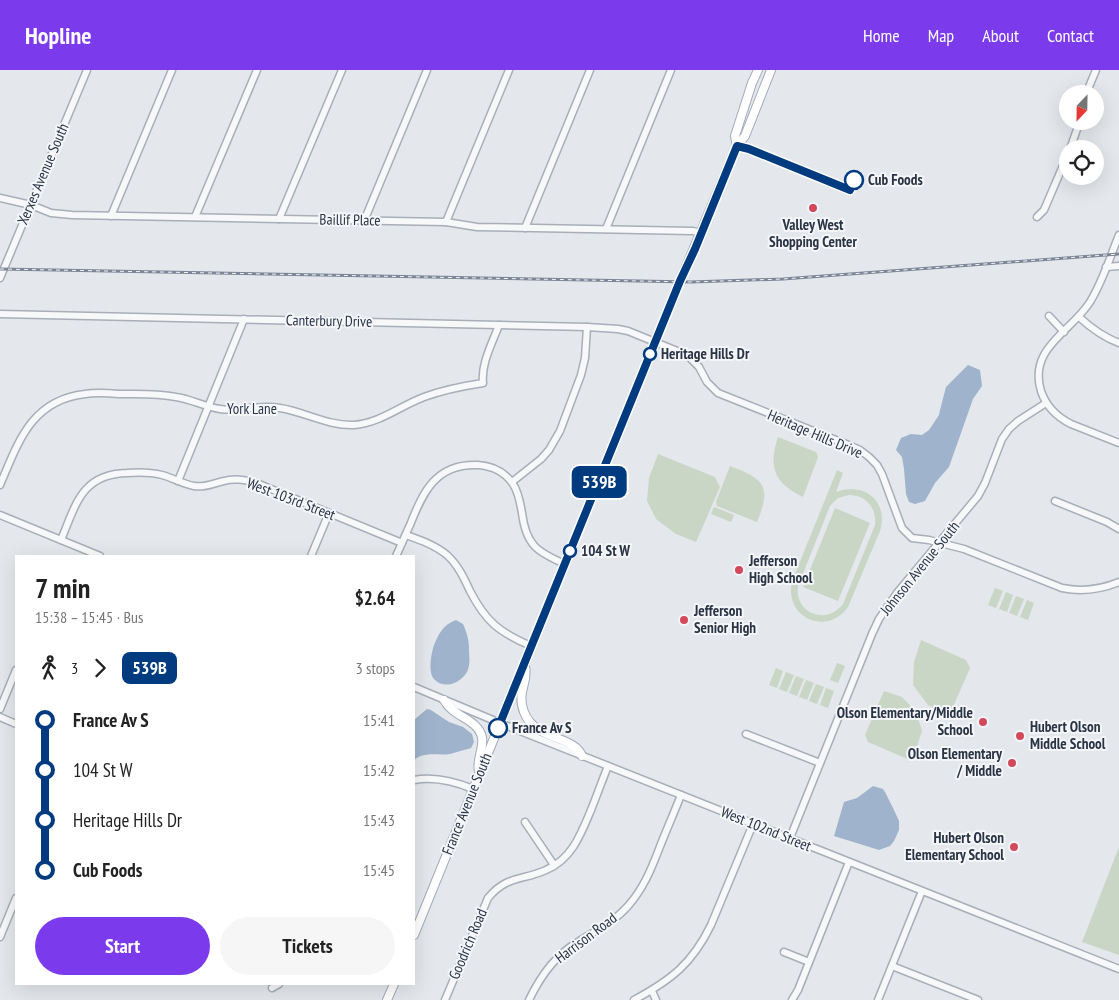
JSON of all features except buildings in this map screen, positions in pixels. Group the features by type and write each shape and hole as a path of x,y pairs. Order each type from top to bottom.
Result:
{"main road":[{"name":"France Avenue South","path":"737,146 735,136 758,70"},
{"name":"France Avenue South","path":"415,933 655,342 737,146 745,136 771,70"},
{"path":"525,663 526,670 521,695 526,717 530,723 543,733 577,748 582,756"},
{"path":"444,700 454,711 475,724 480,733 482,739 478,766 480,773"},
{"path":"387,1000 394,985"}],"street":[{"name":"Xerxes Avenue South","path":"0,278 87,70"},
{"path":"111,216 172,70"},
{"path":"196,218 257,70"},
{"path":"279,219 342,70"},
{"path":"364,221 427,70"},
{"path":"446,222 509,70"},
{"path":"525,228 590,70"},
{"path":"606,229 671,70"},
{"path":"1090,85 1096,70"},
{"path":"1037,218 1044,210 1059,175"},
{"name":"Baillif Place","path":"0,198 62,215 446,222 477,227 693,231 701,233"},
{"path":"1119,235 1090,302 1047,349 1042,357 1038,376 1046,404 1063,420 1119,443"},
{"path":"1106,267 1119,266"},
{"name":"Canterbury Drive","path":"0,314 587,327 618,329 655,342"},
{"path":"1049,316 1064,332"},
{"path":"1079,316 1099,334 1119,343"},
{"path":"178,481 244,319"},
{"name":"York Lane","path":"0,485 16,447 29,424 48,407 72,396 84,394 159,394 188,399 222,409 258,406 278,407 340,425 366,423 378,420 424,398 483,383 482,375 485,361 500,325"},
{"path":"512,482 541,459 552,446 560,430 581,375 585,358 587,327"},
{"name":"Heritage Hills Drive","path":"655,342 687,355 699,368 707,382 718,393 860,450 877,465 882,474 898,521 912,538 940,542 964,549 1062,588 1086,591 1119,582"},
{"name":"Johnson Avenue South","path":"790,838 879,619 897,593 978,496 1002,439 1018,421 1046,404"},
{"path":"396,555 425,491 441,475 451,469 473,465 484,466 505,474 517,490 525,532 529,540 543,554 565,564"},
{"name":"West 103rd Street","path":"62,540 76,504 88,487 96,480 115,473 144,472 163,475 201,487 225,480 254,482 402,544"},
{"path":"1055,501 1107,522 1119,529"},
{"path":"311,555 329,514"},
{"path":"0,515 98,555"},
{"path":"406,535 440,550 448,556 456,565 489,620 506,634 532,646"},
{"path":"0,709 15,672"},
{"name":"West 102nd Street","path":"415,687 582,756 1119,969"},
{"path":"0,717 15,724"},
{"path":"746,734 820,763"},
{"name":"Goodrich Road","path":"445,1000 488,898 508,882 554,866 567,856 581,834 608,766"},
{"path":"415,780 439,779 451,781 473,790"},
{"name":"Harrison Road","path":"529,1000 543,974 564,952 576,942 616,918 637,895 645,882 681,795"},
{"path":"525,822 554,866"},
{"path":"634,1000 652,991 676,974 687,963 704,939 753,824"},
{"path":"792,1000 798,990 850,862"},
{"path":"878,1000 922,891"},
{"path":"0,937 15,900"},
{"path":"784,952 809,962"},
{"path":"892,966 964,997 978,1000"},
{"path":"272,988 277,985"},
{"path":"652,991 656,1000"}],"green space":[{"path":"778,437 816,452 818,457 803,497 785,486 776,473 774,457"},
{"path":"658,454 715,477 720,487 696,542 676,534 656,519 647,501 649,478"},
{"path":"730,466 751,475 762,485 764,500 757,522 717,506 716,502"},
{"path":"837,470 843,473 836,492 856,489 872,496 877,503 881,511 882,520 880,531 848,607 839,616 828,621 818,622 799,612 793,603 791,592 793,579","holes":["849,495 861,497 872,508 875,525 843,604 836,611 828,614 820,615 813,613 801,603 798,595 798,586 830,506 838,498"]},
{"path":"714,507 734,515 731,522 711,514"},
{"path":"835,508 870,523 838,601 803,587"},
{"path":"995,588 1003,591 996,608 988,605"},
{"path":"1006,592 1013,595 1007,612 999,609"},
{"path":"1016,596 1024,599 1017,616 1009,613"},
{"path":"1027,600 1034,603 1028,620 1020,617"},
{"path":"921,640 966,660 970,668 949,716 928,705 913,685 914,662"},
{"path":"837,663 845,666 838,683 830,680"},
{"path":"776,668 783,671 777,688 769,685"},
{"path":"786,672 794,675 787,692 779,689"},
{"path":"796,676 804,679 797,696 789,693"},
{"path":"806,680 814,683 807,700 799,697"},
{"path":"816,684 824,687 817,704 809,701"},
{"path":"826,688 834,691 828,708 820,705"},
{"path":"884,691 902,697 916,712 922,731 912,761 868,742 865,735"},
{"path":"1119,847 1119,955 1082,942"}],"water":[{"path":"968,365 980,370 982,386 973,399 949,467 935,483 925,501 915,504 909,502 906,494 902,457 896,450 901,438 911,434 922,435 929,430 939,415 946,387"},
{"path":"456,620 463,624 467,634 469,646 468,670 465,675 455,682 450,684 439,683 432,676 431,663 434,645 442,630"},
{"path":"427,709 431,710 449,722 463,727 472,734 474,742 471,748 450,754 432,754 415,759 415,719"},
{"path":"873,786 883,789 899,821 899,830 894,841 890,846 879,850 834,836 844,802 857,798"}],"railway":[{"path":"0,269 691,282 783,279 1119,254"}],"bus line":[{"name":"539B","path":"498,728 737,146 749,149 850,190 854,180"}],"place":[{"name":"Cub Foods","path":"854,180"},
{"name":"Valley West Shopping Center","path":"813,208"},
{"name":"Heritage Hills Dr","path":"650,354"},
{"name":"104 St W","path":"570,551"},
{"name":"Jefferson High School","path":"739,570"},
{"name":"Jefferson Senior High","path":"684,620"},
{"name":"Olson Elementary/Middle School","path":"983,722"},
{"name":"France Av S","path":"498,728"},
{"name":"Hubert Olson Middle School","path":"1020,736"},
{"name":"Olson Elementary / Middle","path":"1012,763"},
{"name":"Hubert Olson Elementary School","path":"1014,847"}]}
